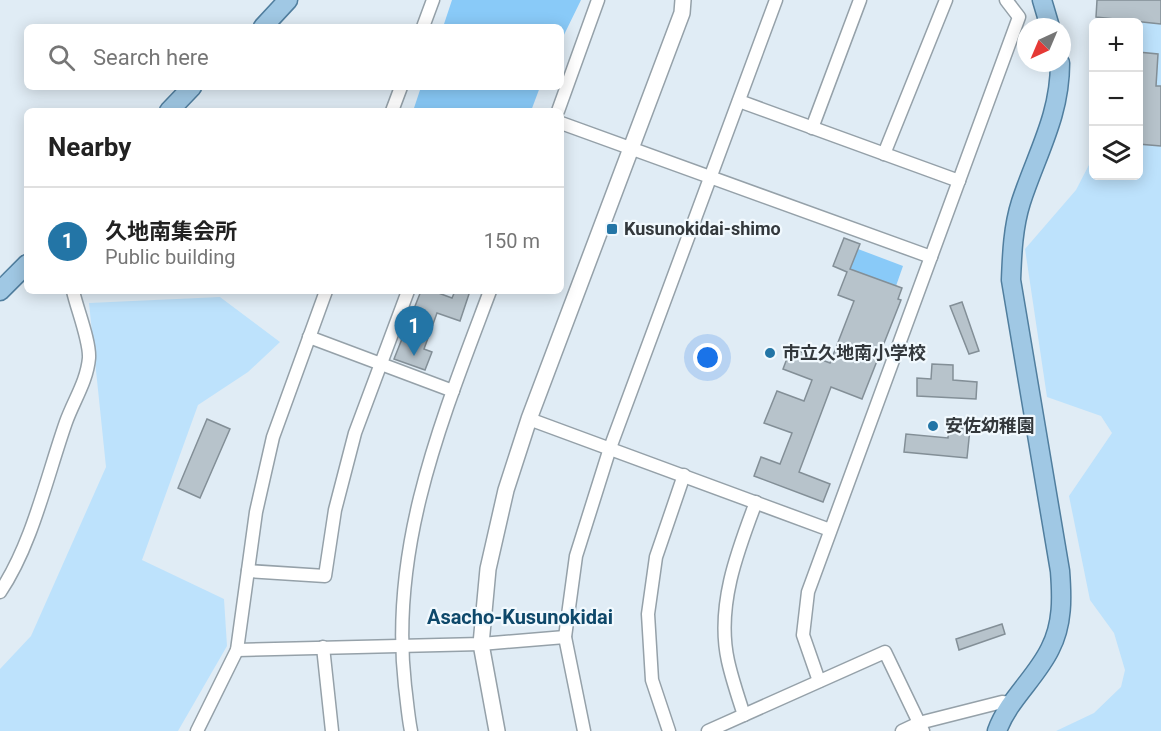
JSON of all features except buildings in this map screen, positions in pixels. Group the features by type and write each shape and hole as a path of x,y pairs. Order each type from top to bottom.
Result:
{"main road":[{"path":"266,24 288,0"},
{"path":"1042,0 1047,18"},
{"path":"997,731 1012,703 1050,649 1059,622 1062,598 1060,571 1011,280 1012,244 1021,202 1054,117 1060,72"},
{"path":"172,108 189,90"},
{"path":"4,288 24,267"}],"street":[{"path":"424,24 433,0"},
{"path":"559,108 598,0"},
{"path":"497,731 481,644 488,569 506,490 529,419 682,13 683,0"},
{"path":"584,731 566,637 576,556 610,448 776,0"},
{"path":"812,128 860,0"},
{"path":"884,154 945,0"},
{"path":"819,681 803,635 808,592 1019,17 1006,0"},
{"path":"186,108 190,90"},
{"path":"393,108 400,90"},
{"path":"738,101 959,182"},
{"path":"564,124 931,257"},
{"path":"4,288 24,280"},
{"path":"0,592 9,579 26,537 67,419 85,378 89,355 74,294"},
{"path":"197,731 237,650 256,512 273,437 325,294"},
{"path":"248,571 325,576 335,510 355,433 407,294"},
{"path":"411,731 400,645 402,599 410,536 426,469 489,294"},
{"path":"309,337 453,391"},
{"path":"529,419 830,530"},
{"path":"669,731 652,680 648,614 656,557 684,475"},
{"path":"744,715 728,659 725,608 736,557 756,502"},
{"path":"237,650 481,644 566,637"},
{"path":"323,647 332,731"},
{"path":"708,731 885,652 921,727"},
{"path":"902,731 1002,702 1012,703"}],"shaded area":[{"path":"1113,0 1161,0 1161,731 1056,731 1094,713 1121,687 1125,670 1114,633 1090,600 1069,496 1112,433 1101,416 1047,397 1025,249 1076,190 1089,165 1089,180 1143,180 1143,18 1111,18"},
{"path":"220,297 280,342 248,372 198,405 142,560 224,599 227,646 178,731 0,731 0,669 31,636 106,467 89,303"}],"water":[{"path":"452,0 581,0 564,35 564,24 444,24"},
{"path":"420,90 539,90 532,108 414,108"},
{"path":"858,249 903,266 896,286 850,269"}],"place":[{"name":"Kusunokidai-shimo","path":"612,229"},
{"name":"市立久地南小学校","path":"770,353"},
{"name":"久地南集会所","path":"414,356"},
{"name":"安佐幼稚園","path":"933,426"}],"district":[{"name":"Asacho-Kusunokidai","path":"520,617"}]}
